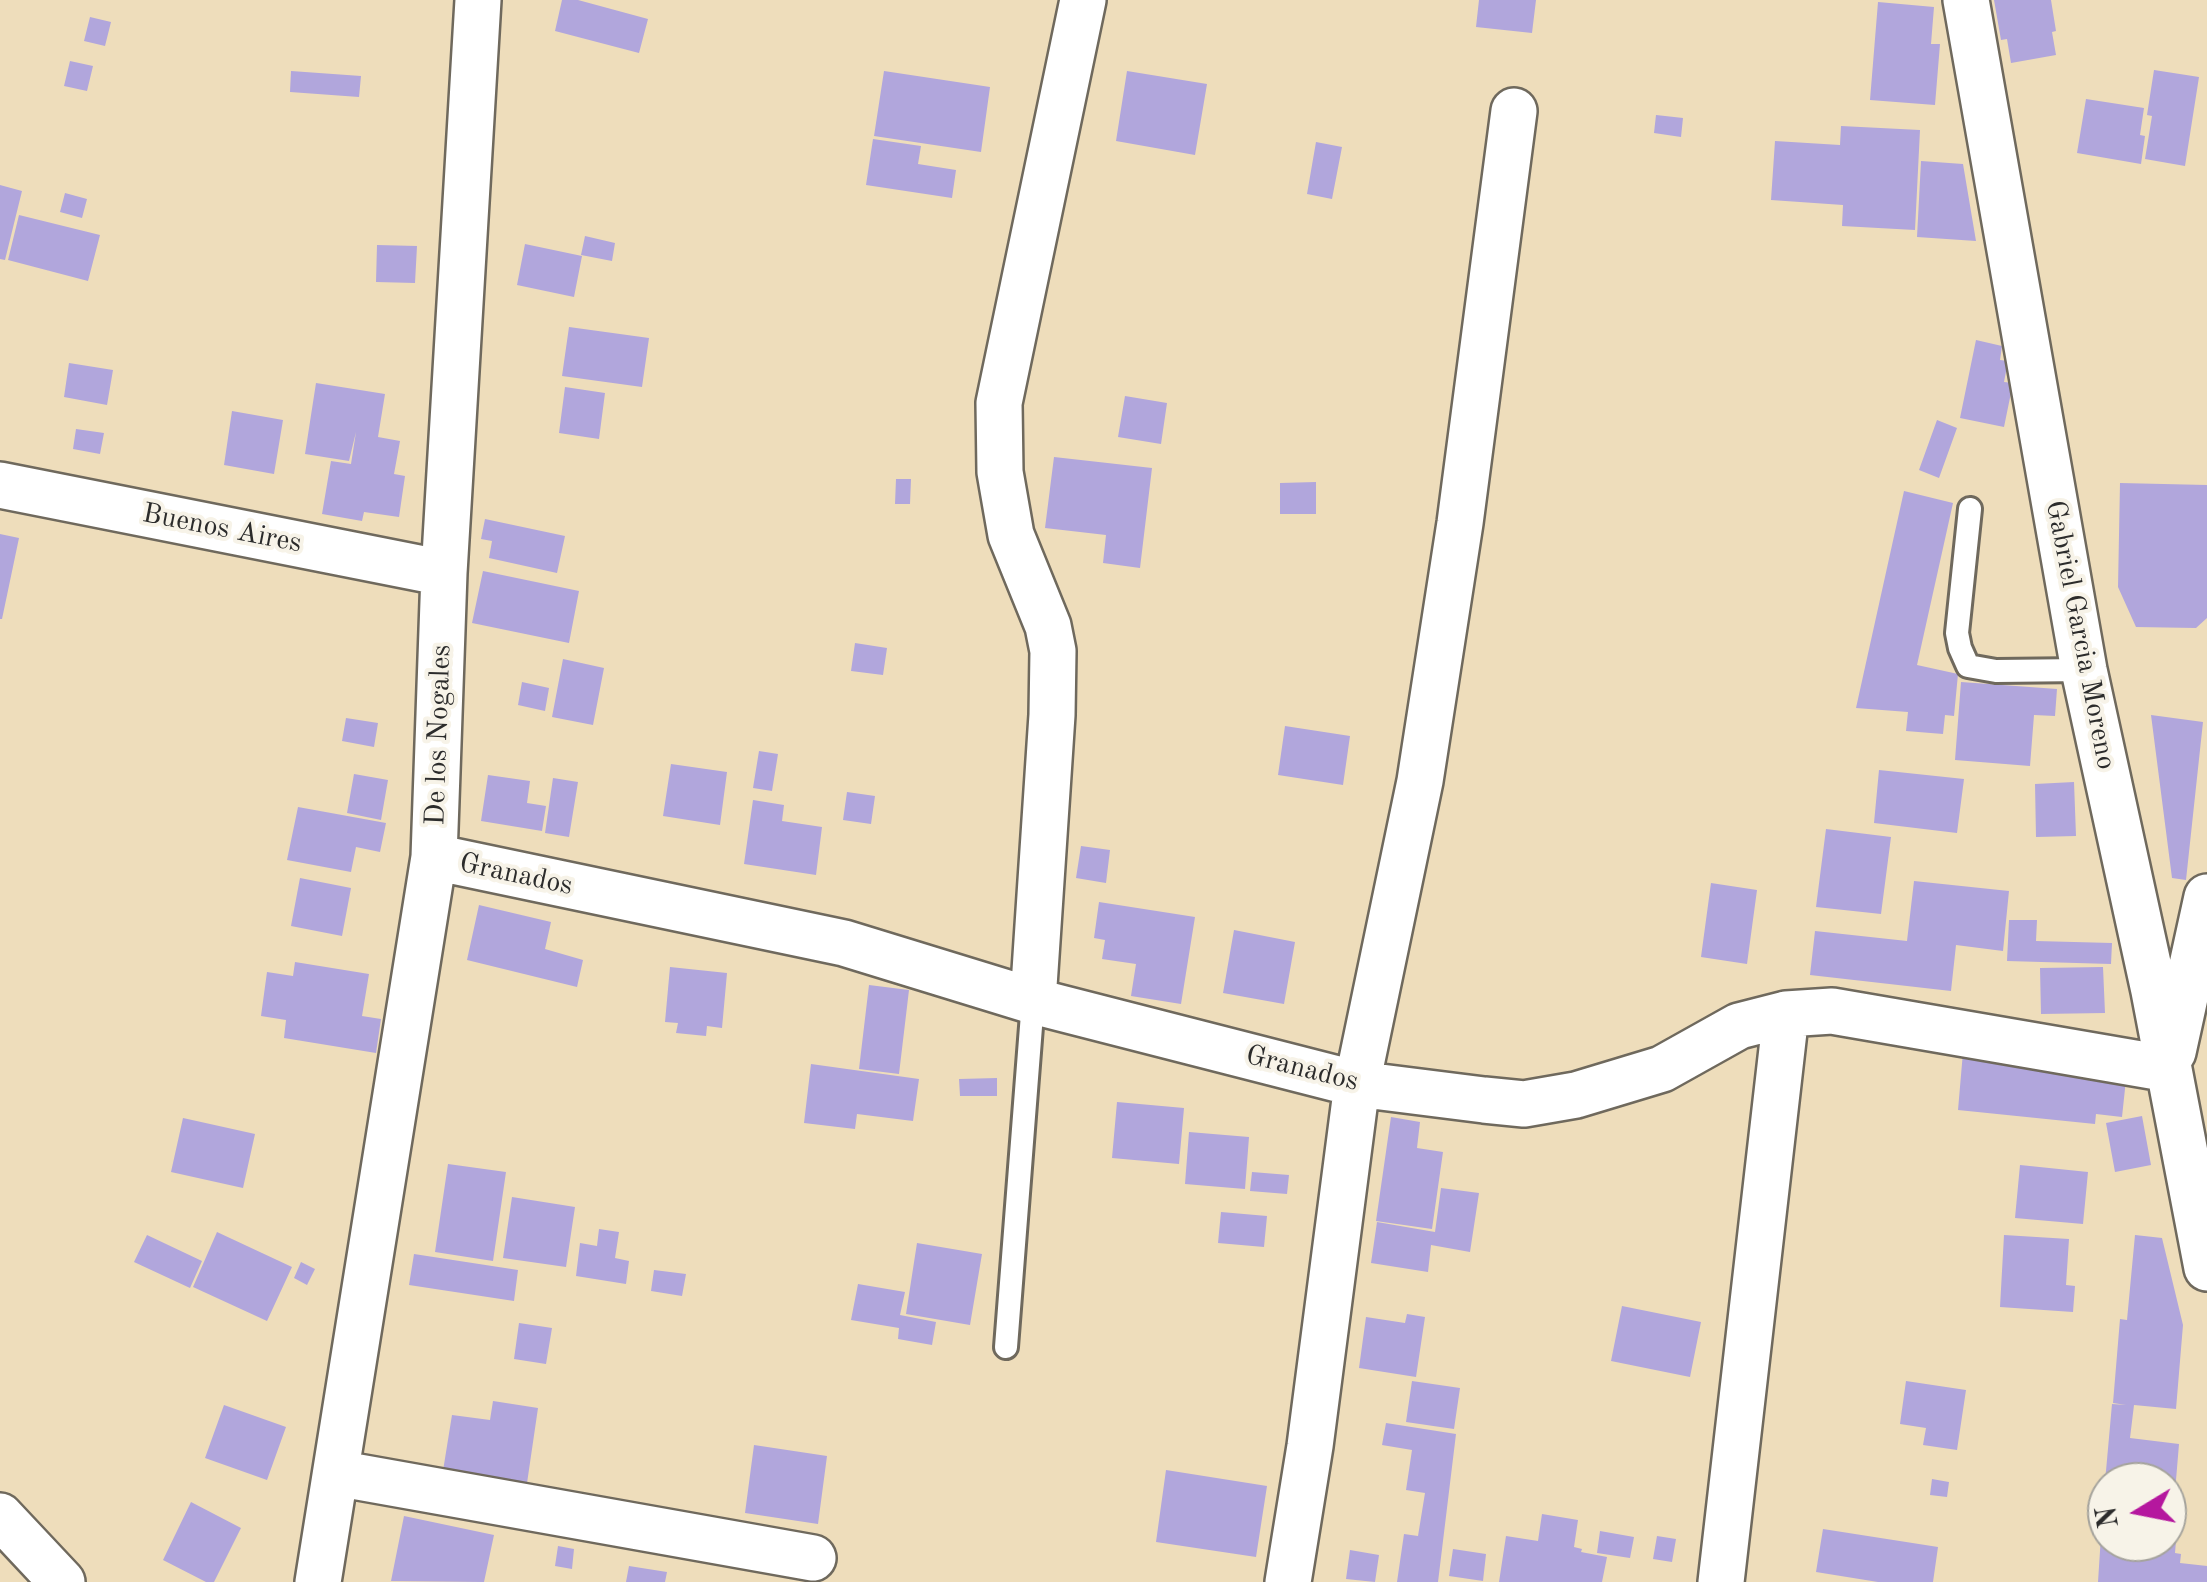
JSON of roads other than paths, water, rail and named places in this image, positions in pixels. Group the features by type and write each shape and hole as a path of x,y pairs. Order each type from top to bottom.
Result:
{"street":[{"name":"De los Nogales","path":"318,1582 434,858 444,573 478,0"},
{"path":"1033,1001 1052,715 1052,650 1048,626 1011,535 1000,472 1000,402 1083,0"},
{"name":"Gabriel Garcia Moreno","path":"1966,0 2084,670 2170,1068 2207,1268"},
{"path":"1288,1582 1358,1084 1422,763 1460,524 1514,110"},
{"name":"Buenos Aires","path":"0,485 444,573"},
{"name":"Granados","path":"434,858 844,943 1033,1001 1358,1084 1524,1104 1576,1095 1662,1069 1739,1026 1786,1014 1832,1010 2170,1068"},
{"path":"2170,1068 2207,896"},
{"path":"1722,1582 1786,1014"},
{"path":"336,1473 812,1558"},
{"path":"0,1516 62,1582"}],"lane":[{"path":"1970,508 1957,633 1968,666 1996,671 2084,670"},
{"path":"1006,1347 1033,1001"}]}
